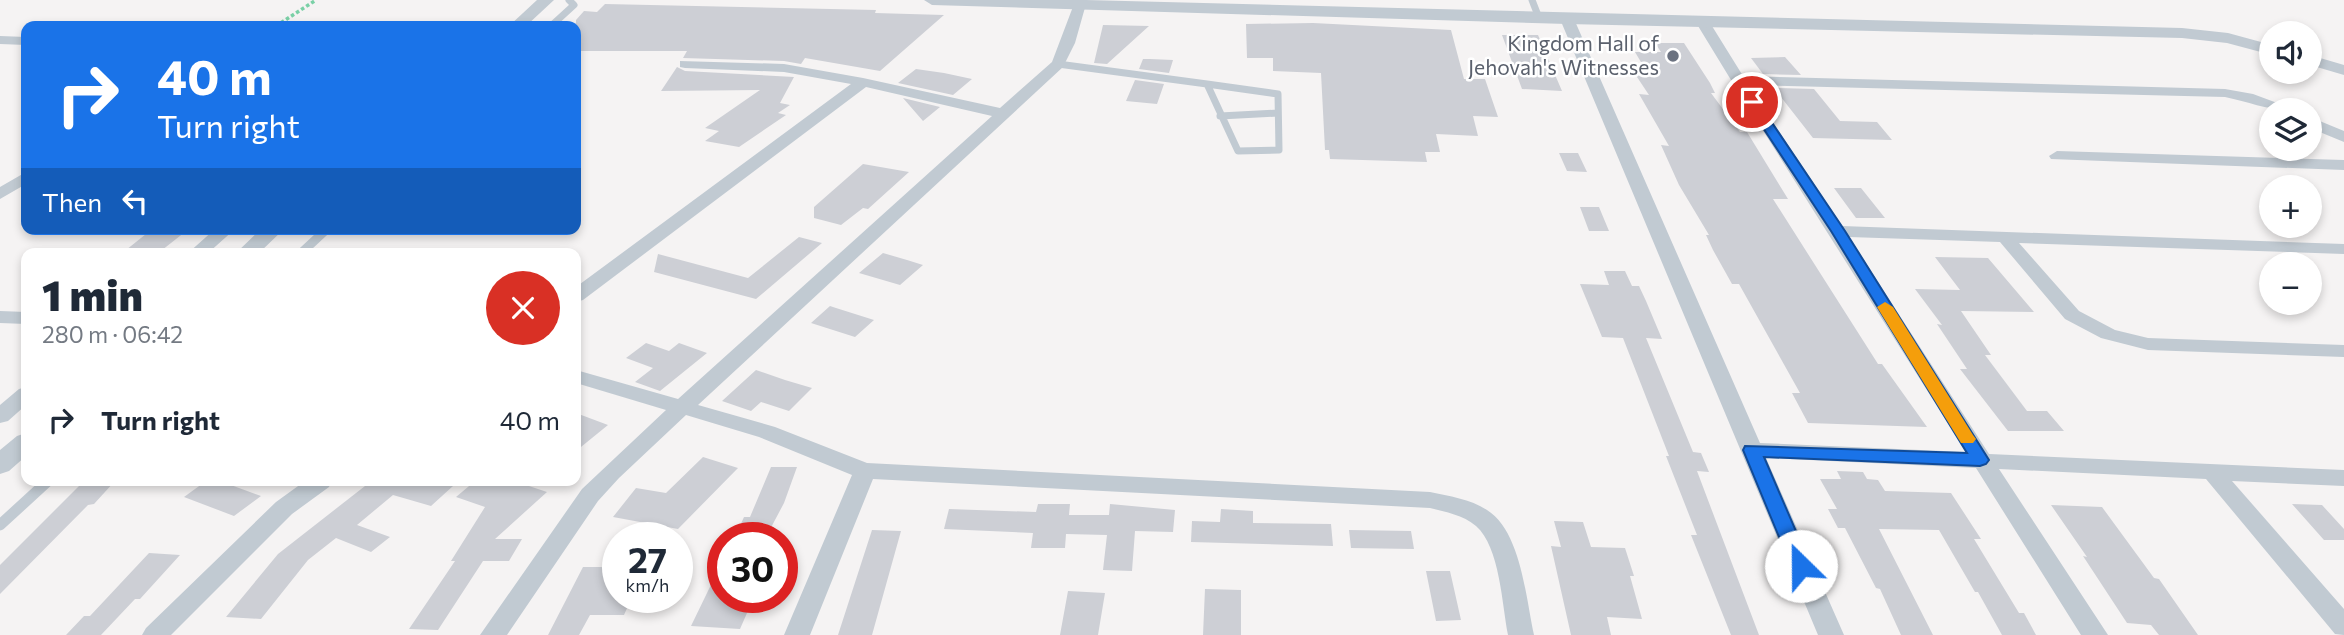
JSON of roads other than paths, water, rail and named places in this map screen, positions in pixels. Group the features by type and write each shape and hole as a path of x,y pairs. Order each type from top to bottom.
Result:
{"street":[{"path":"523,21 546,0"},
{"path":"932,0 1567,19 2182,33 2228,38 2259,46"},
{"path":"493,635 590,495 682,405 1058,64 1066,50 1080,4"},
{"path":"1567,19 1830,635"},
{"path":"1702,21 1838,231 1980,460 2095,635"},
{"path":"0,40 21,41"},
{"path":"2322,63 2344,69"},
{"path":"685,64 784,68 863,82 1005,114"},
{"path":"1738,80 2225,93 2259,101"},
{"path":"581,292 863,82"},
{"path":"2322,127 2344,137"},
{"path":"2057,156 2344,165"},
{"path":"0,194 21,180"},
{"path":"1838,231 2344,249"},
{"path":"203,248 219,235"},
{"path":"253,248 267,235"},
{"path":"2005,237 2072,315 2108,334 2148,344 2344,351"},
{"path":"0,317 21,318"},
{"path":"581,377 768,432 865,471 1430,500 1458,506 1485,520 1500,539 1521,635"},
{"path":"0,416 21,398"},
{"path":"0,465 21,446"},
{"path":"1752,450 2344,478"},
{"path":"797,635 865,471"},
{"path":"2212,472 2344,627"},
{"path":"155,635 284,508 314,486"}],"lane":[{"path":"556,21 574,5 569,0"},
{"path":"1532,0 1539,18"},
{"path":"1058,64 1207,84 1278,94 1279,150 1238,151 1207,84"},
{"path":"1220,116 1278,113"},
{"path":"306,248 321,235"},
{"path":"0,525 43,486"}],"place":[{"name":"Kingdom Hall of Jehovah's Witnesses","path":"1673,56"}]}
